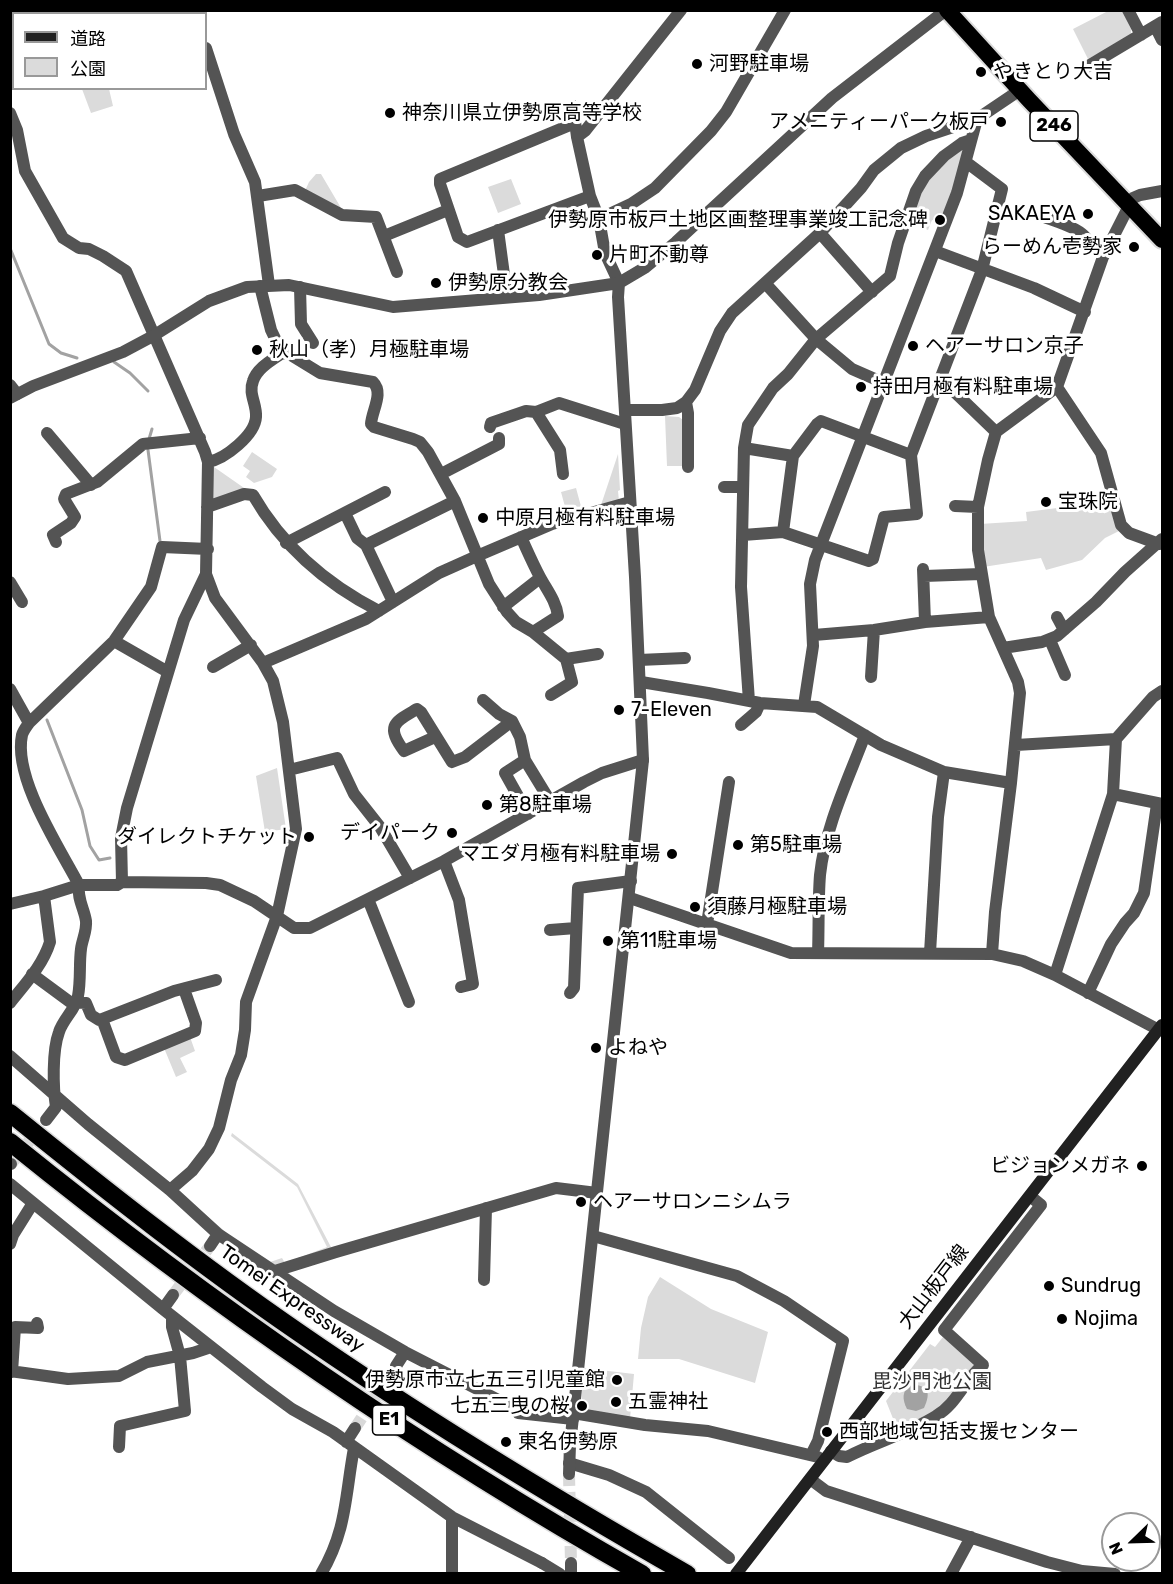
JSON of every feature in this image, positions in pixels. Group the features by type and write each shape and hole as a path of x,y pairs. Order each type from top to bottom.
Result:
{"highway":[{"name":"246","path":"946,10 1162,240"},
{"name":"Tomei Expressway","path":"10,1113 145,1220 298,1332 482,1454 687,1574"},
{"name":"E1","path":"10,1142 147,1250 360,1401 477,1476 642,1574"}],"main road":[{"name":"大山板戸線","path":"736,1574 1161,1028"}],"street":[{"path":"577,137 585,131 681,10"},
{"path":"599,219 631,204 655,188 711,131 726,112 785,10"},
{"path":"13,392 123,352 208,301 239,289 265,285 300,287 393,307 559,293 600,284 619,283 646,267 669,248 832,98 946,10"},
{"path":"1128,10 1141,35"},
{"path":"1085,68 1159,24 1162,40"},
{"path":"207,51 234,134 255,182 271,330 282,352 320,373 373,382 377,386 379,392 371,424 420,442 441,474 489,584 503,607 516,622 533,632 566,660 572,682 551,695"},
{"path":"625,410 662,410 677,408 686,402 696,390 720,331 732,313 820,233 861,188 874,170 901,148 934,133 977,119 1020,90"},
{"path":"573,106 577,137 590,196 599,219 605,253 619,283 643,760 569,1468 609,1475 646,1492 729,1558"},
{"path":"10,113 17,130 25,171 63,238 79,248 90,249 126,271 200,438 208,462 206,574 184,620 123,822 122,882"},
{"path":"804,705 814,635 810,584 819,545 957,193 977,119"},
{"path":"575,123 440,179 440,184 458,237 467,242 590,196"},
{"path":"741,725 756,712 741,597 744,448 748,425 773,388 788,374 816,339 890,276 912,201 925,176 954,148 971,140"},
{"path":"743,535 783,532 869,561 873,559 884,518 917,514 910,455 982,270 1002,189 966,162"},
{"path":"258,196 295,190 342,215 376,218 397,272"},
{"path":"992,954 1020,693 1018,682 989,617 978,550 978,507 996,432 1057,387 1106,251 1129,205 1133,198 1140,195 1162,191"},
{"path":"384,236 448,210"},
{"path":"1039,215 1084,233 1089,240 1089,245 1106,251"},
{"path":"498,230 507,297"},
{"path":"820,233 872,292"},
{"path":"935,251 1034,288 1085,312"},
{"path":"765,283 816,339 852,369 884,383"},
{"path":"300,287 301,324 308,340"},
{"path":"208,462 216,461 250,433 256,418 251,396 252,383 261,368 282,352"},
{"path":"940,378 996,432"},
{"path":"1057,387 1101,453 1121,525 1129,533 1161,541"},
{"path":"686,402 688,467"},
{"path":"490,427 491,423 526,411 536,412 559,403 625,424"},
{"path":"536,412 560,450 563,474"},
{"path":"783,532 794,456 820,421 910,455"},
{"path":"47,434 56,448 91,485"},
{"path":"52,535 71,523 75,517 64,499 66,494 97,482 143,444 200,438"},
{"path":"441,474 499,444 499,438"},
{"path":"744,448 794,456"},
{"path":"724,487 743,487"},
{"path":"286,543 385,492"},
{"path":"207,507 244,494 253,495 286,543 329,582 379,611"},
{"path":"366,545 454,501"},
{"path":"263,663 366,619 439,573 477,556 577,515 630,502"},
{"path":"955,506 978,507"},
{"path":"345,513 357,538 366,545 393,602"},
{"path":"521,537 540,578 552,597 558,616 533,632"},
{"path":"1003,648 1050,640 1064,630 1161,541"},
{"path":"10,740 114,641 151,587 162,547 208,549"},
{"path":"925,622 923,572 981,574"},
{"path":"170,1190 209,1149 219,1128 231,1080 241,1055 246,1002 277,916 296,829 283,722 276,689 251,645 215,598 206,574"},
{"path":"503,607 540,578"},
{"path":"10,582 22,602"},
{"path":"814,635 989,617"},
{"path":"1057,617 1064,630"},
{"path":"871,677 873,630"},
{"path":"1050,640 1065,675"},
{"path":"114,641 168,672"},
{"path":"213,667 251,645"},
{"path":"566,660 598,654"},
{"path":"639,660 685,658"},
{"path":"640,682 754,702 817,707 865,735 944,772 1011,783"},
{"path":"10,689 25,728 25,779 79,885 79,902 86,919 81,946 76,1004 59,1031 57,1041 54,1096 56,1107 46,1120"},
{"path":"1054,975 1113,794 1116,739 1153,697 1162,691"},
{"path":"483,700 499,714 512,721 520,737 525,760 550,801"},
{"path":"435,737 453,762 465,757 512,721"},
{"path":"818,953 821,874 826,848 841,798 865,735"},
{"path":"1016,745 1116,739"},
{"path":"289,770 337,759 354,794 380,827 410,878"},
{"path":"525,760 505,773 528,814"},
{"path":"10,904 79,885 117,885 122,882 212,883 242,894 294,928 310,928 444,861 603,773 643,760"},
{"path":"930,953 938,817 944,772"},
{"path":"707,924 729,782"},
{"path":"1088,993 1107,952 1134,913 1144,893 1159,823 1160,804 1113,794"},
{"path":"444,861 459,900 473,984 461,987"},
{"path":"570,993 574,988 578,888 631,881"},
{"path":"10,1003 43,959 50,942 44,896"},
{"path":"630,898 791,953 992,954 1023,961 1161,1028"},
{"path":"368,899 410,997"},
{"path":"550,930 576,928"},
{"path":"32,974 70,1002 86,1003 91,1015 99,1020 184,989 216,980"},
{"path":"102,1019 116,1057 125,1060 195,1031 196,1023 184,989"},
{"path":"10,1056 54,1096 170,1190 218,1234 334,1311 405,1352 516,1409 518,1413 573,1416 708,1431 811,1455 847,1457 938,1416 954,1401 966,1382 983,1365 944,1330 1041,1205 1030,1196"},
{"path":"10,1184 167,1313 292,1409 333,1432 452,1517 560,1574"},
{"path":"275,1271 556,1188 597,1193"},
{"path":"14,1247 13,1235 33,1203"},
{"path":"484,1280 486,1208"},
{"path":"210,1246 218,1234"},
{"path":"592,1236 737,1276 784,1300 843,1341 818,1441 811,1455"},
{"path":"119,1447 120,1426 186,1411 180,1356 167,1313 173,1295"},
{"path":"38,1328 13,1327 11,1371 68,1379 119,1376 140,1365 211,1347"},
{"path":"396,1366 405,1352"},
{"path":"321,1574 333,1552 343,1525 350,1445 355,1428"},
{"path":"810,1479 826,1491 1082,1572 1115,1574"},
{"path":"452,1517 452,1574"},
{"path":"951,1574 970,1537"}],"green space":[{"path":"1110,10 1122,11 1131,29 1131,36 1088,59 1073,29"},
{"path":"82,90 109,90 113,106 91,113"},
{"path":"964,149 952,196 941,223 932,220 928,230 908,222 920,192 947,157"},
{"path":"316,174 321,174 344,213 304,193"},
{"path":"511,179 521,204 498,213 488,187"},
{"path":"665,416 679,417 683,420 684,466 667,466"},
{"path":"252,452 277,469 272,477 254,483 246,477 250,471 243,466"},
{"path":"618,454 619,501 601,505"},
{"path":"212,467 247,490 216,500 211,498"},
{"path":"576,488 582,510 567,514 561,492"},
{"path":"1110,499 1119,531 1105,538 1082,560 1046,570 1041,558 983,567 980,524 1027,521 1026,512 1065,507 1089,500 1091,503"},
{"path":"277,768 286,829 265,832 256,776"},
{"path":"190,1037 195,1051 180,1058 187,1072 176,1077 164,1048"},
{"path":"232,1133 298,1184 332,1249 276,1268 228,1237 182,1194 229,1235 270,1262 282,1258 285,1263 327,1247 297,1187 231,1136"},
{"path":"660,1277 711,1309 768,1332 755,1383 679,1359 638,1359 641,1328 648,1297"},
{"name":"毘沙門池公園","path":"943,1337 976,1364 941,1408 898,1431 886,1401 930,1344 935,1347"},
{"path":"583,1368 634,1374 630,1419 581,1411"}],"shaded area":[{"path":"910,1384 921,1386 927,1391 924,1408 916,1411 907,1409 904,1396"}],"waterway":[{"path":"10,248 49,344 61,353 77,358"},
{"path":"114,362 130,373 148,391"},
{"path":"149,439 152,429"},
{"path":"148,450 160,541"},
{"path":"47,720 82,810 90,846 99,860 110,858"}],"tunnel":[{"path":"11,1164 46,1120"},
{"path":"173,1295 210,1246"},
{"path":"355,1428 396,1366"},
{"path":"569,1474 571,1563"}],"place":[{"name":"河野駐車場","path":"697,64"},
{"name":"やきとり大吉","path":"981,72"},
{"name":"神奈川県立伊勢原高等学校","path":"390,113"},
{"name":"アメニティーパーク板戸","path":"1001,122"},
{"name":"SAKAEYA","path":"1088,214"},
{"name":"伊勢原市板戸土地区画整理事業竣工記念碑","path":"940,220"},
{"name":"らーめん壱勢家","path":"1134,247"},
{"name":"片町不動尊","path":"597,255"},
{"name":"伊勢原分教会","path":"436,283"},
{"name":"ヘアーサロン京子","path":"913,346"},
{"name":"秋山（孝）月極駐車場","path":"257,350"},
{"name":"持田月極有料駐車場","path":"861,387"},
{"name":"宝珠院","path":"1046,502"},
{"name":"中原月極有料駐車場","path":"483,518"},
{"name":"7-Eleven","path":"619,710"},
{"name":"第8駐車場","path":"487,805"},
{"name":"デイパーク","path":"452,833"},
{"name":"ダイレクトチケット","path":"309,837"},
{"name":"第5駐車場","path":"738,845"},
{"name":"マエダ月極有料駐車場","path":"672,854"},
{"name":"須藤月極駐車場","path":"695,907"},
{"name":"第11駐車場","path":"608,941"},
{"name":"よねや","path":"596,1048"},
{"name":"ビジョンメガネ","path":"1142,1166"},
{"name":"ヘアーサロンニシムラ","path":"581,1202"},
{"name":"Sundrug","path":"1049,1286"},
{"name":"Nojima","path":"1062,1319"},
{"name":"伊勢原市立七五三引児童館","path":"617,1380"},
{"name":"五霊神社","path":"616,1402"},
{"name":"七五三曳の桜","path":"582,1406"},
{"name":"西部地域包括支援センター","path":"827,1432"},
{"name":"東名伊勢原","path":"506,1442"}]}
